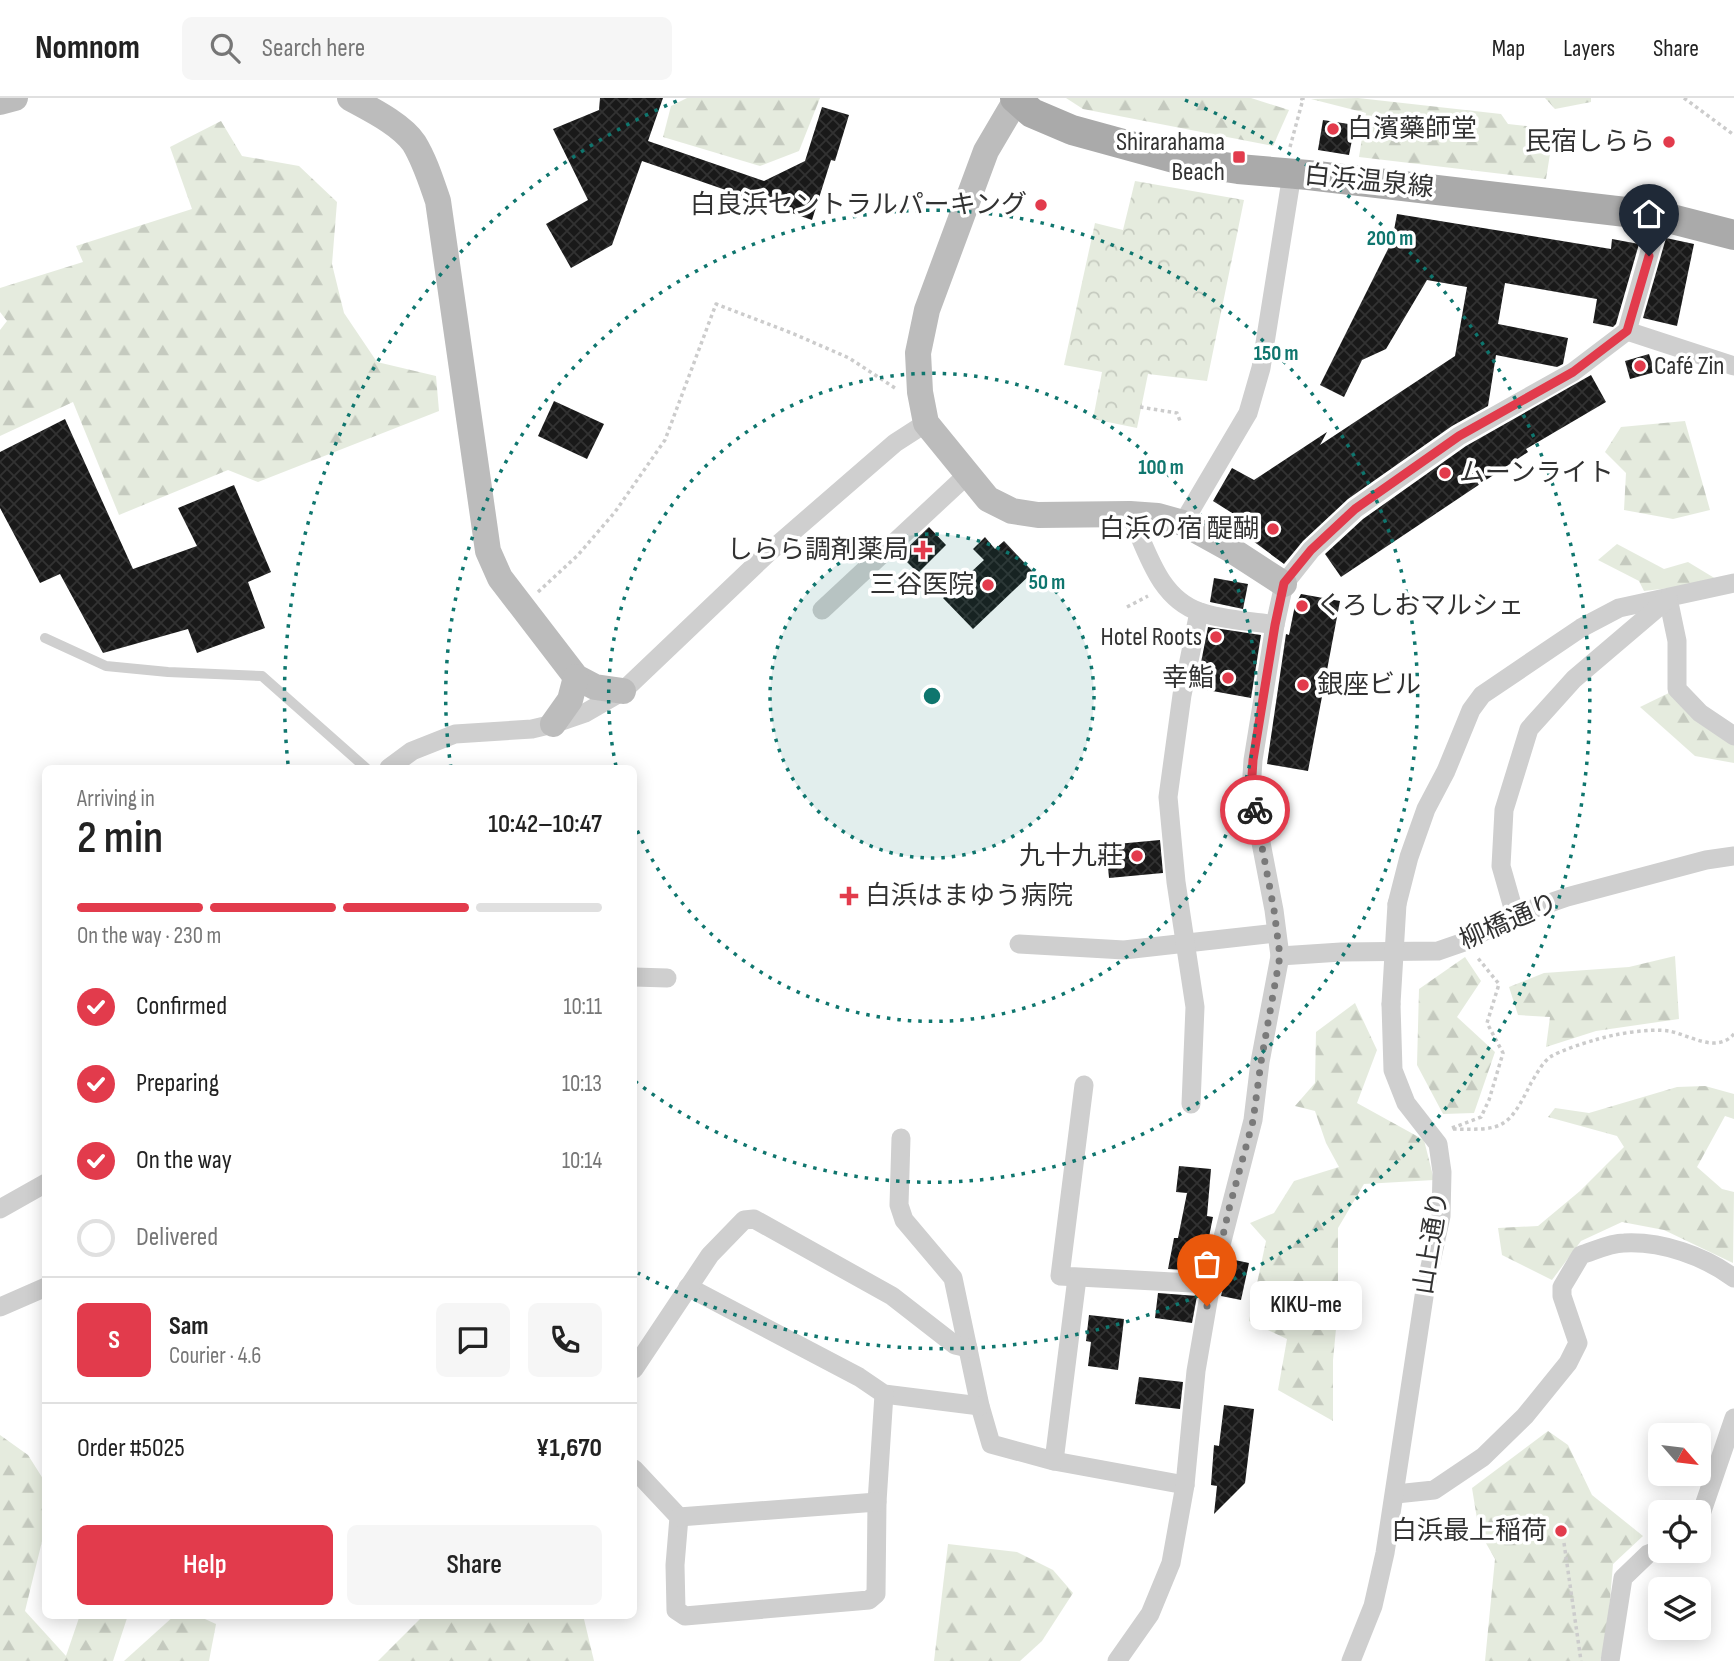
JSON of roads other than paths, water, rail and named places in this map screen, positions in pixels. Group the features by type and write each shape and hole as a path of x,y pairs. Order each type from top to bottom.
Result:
{"main road":[{"name":"白浜温泉線","path":"1015,99 1032,113 1055,124 1185,161 1238,169 1290,163 1660,216 1734,235"}],"street":[{"path":"0,102 15,98"},
{"path":"350,98 382,115 412,141 424,163 438,201 488,551 500,579 576,677 595,687 623,691"},
{"path":"1015,99 986,151 928,310 918,353 920,392 926,423 988,499 1012,511 1038,515 1158,516 1184,523 1284,583"},
{"path":"1184,523 1248,413 1261,368 1290,163"},
{"path":"1117,1661 1150,1614 1171,1563 1185,1485 1196,1371 1211,1284 1253,1121 1280,956 1274,910 1251,792 1253,760 1284,583 1311,550 1355,509 1459,436 1573,372 1627,331 1660,216"},
{"path":"1627,331 1734,366"},
{"path":"393,765 412,751 455,734 532,729 553,724 585,713 623,691 768,553 895,443 926,423"},
{"path":"822,610 967,475"},
{"path":"1130,514 1154,570 1171,595 1199,612 1275,625"},
{"name":"山上通り","path":"1351,1661 1373,1606 1396,1494 1425,1290 1441,1216 1443,1172 1438,1144 1406,1103 1393,1070 1391,1004 1397,904 1409,857 1426,809 1446,771 1471,710 1482,695 1581,628 1619,608 1734,583"},
{"path":"1516,915 1502,866 1504,810 1529,729 1574,679 1668,598 1677,641 1677,689 1700,713 1734,736"},
{"path":"1191,1104 1195,1007 1168,797 1182,695 1199,612"},
{"path":"553,724 569,700 576,677"},
{"name":"柳橋通り","path":"1280,956 1340,952 1438,951 1464,942 1516,915 1567,897 1706,860 1734,856"},
{"path":"1019,944 1124,950 1276,933"},
{"path":"637,977 667,978"},
{"path":"1084,1085 1060,1276 1211,1284"},
{"path":"901,1138 899,1205 904,1220 953,1278 980,1406 991,1444 1054,1461 1185,1485"},
{"path":"0,1209 42,1185"},
{"path":"637,1364 688,1287 719,1246 744,1220 754,1219 892,1296 955,1345 968,1348"},
{"path":"1396,1494 1434,1490 1483,1457 1525,1416 1567,1363 1578,1343 1562,1296 1562,1287 1581,1255 1622,1242 1668,1247 1722,1270 1734,1278"},
{"path":"1054,1461 1077,1278"},
{"path":"688,1287 859,1377 884,1394 980,1406"},
{"path":"0,1307 42,1289"},
{"path":"637,1472 679,1517 675,1565 676,1611 685,1616 869,1600 876,1594 877,1502 884,1394"},
{"path":"1706,1500 1734,1418"},
{"path":"679,1517 877,1502"},
{"path":"1610,1661 1623,1578 1648,1554"}],"lane":[{"path":"45,638 106,666 262,677 363,765"}],"place":[{"name":"白濱藥師堂","path":"1333,129"},
{"name":"民宿しらら","path":"1669,142"},
{"name":"Shirarahama Beach","path":"1239,157"},
{"name":"白良浜セントラルパーキング","path":"1041,205"},
{"name":"Café Zin","path":"1640,366"},
{"name":"ムーンライト","path":"1445,473"},
{"name":"白浜の宿 醍醐","path":"1273,529"},
{"name":"しらら調剤薬局","path":"923,550"},
{"name":"三谷医院","path":"988,585"},
{"name":"くろしおマルシェ","path":"1302,606"},
{"name":"Hotel Roots","path":"1216,637"},
{"name":"幸鮨","path":"1228,678"},
{"name":"銀座ビル","path":"1303,685"},
{"name":"九十九莊","path":"1137,856"},
{"name":"白浜はまゆう病院","path":"849,896"},
{"name":"KIKU-me","path":"1207,1306"},
{"name":"白浜最上稲荷","path":"1561,1531"}]}
